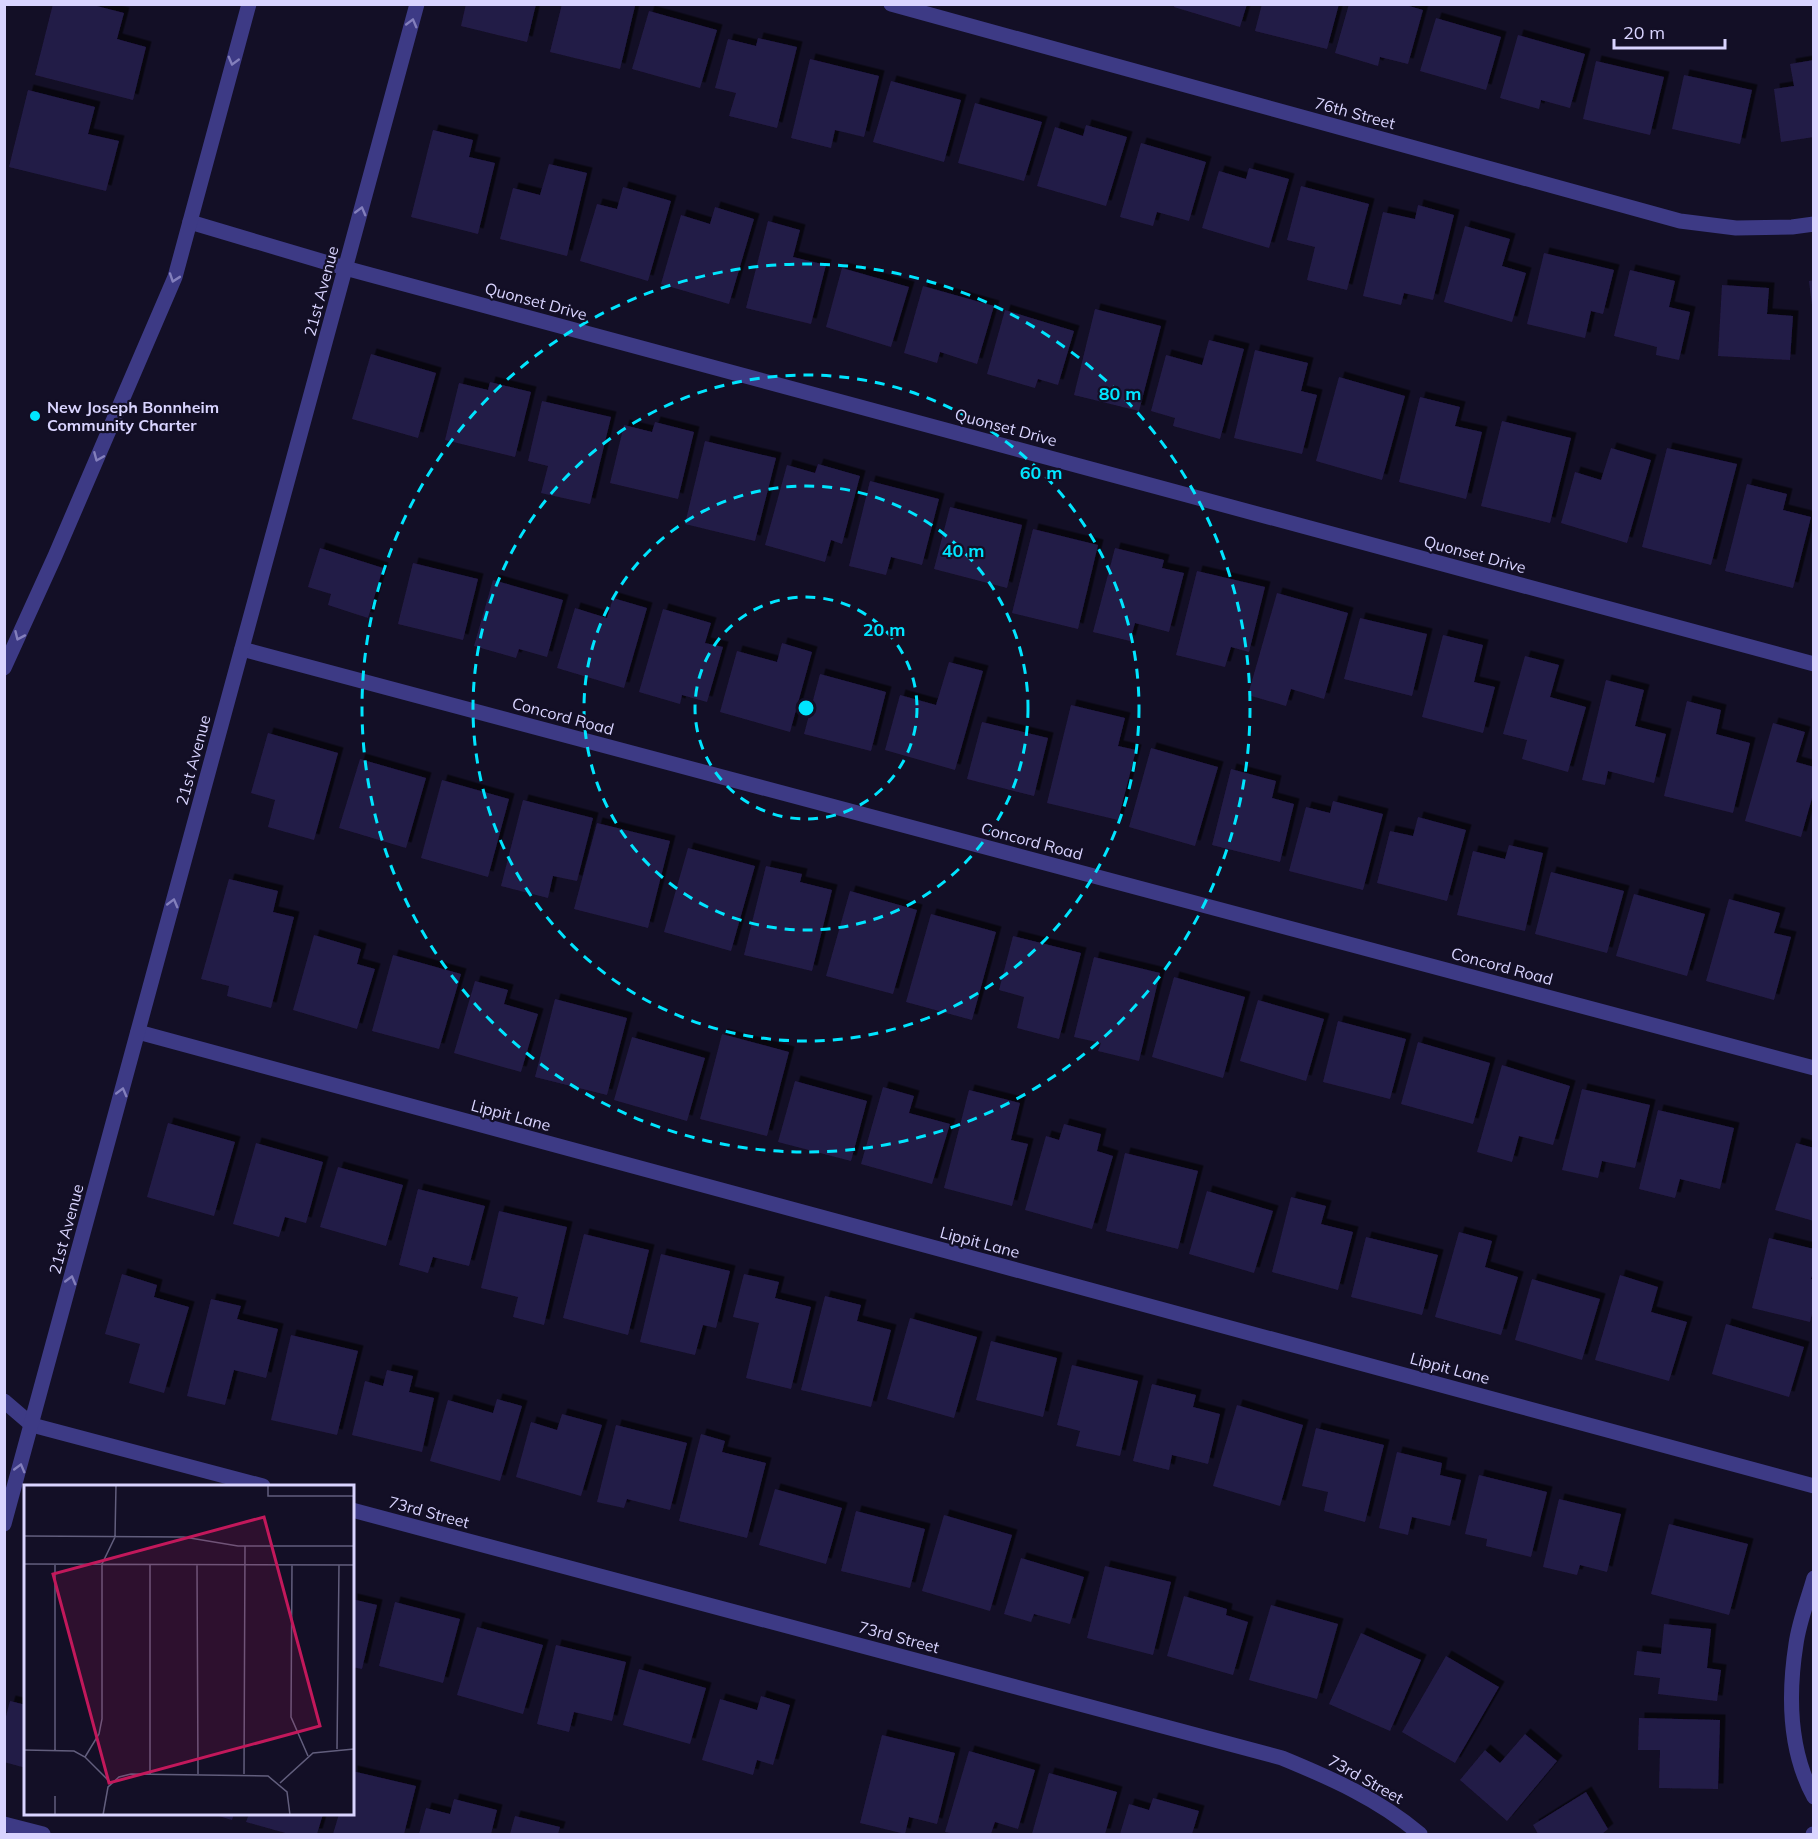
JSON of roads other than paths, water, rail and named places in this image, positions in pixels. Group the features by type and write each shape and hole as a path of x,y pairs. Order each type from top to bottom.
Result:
{"street":[{"path":"4,668 56,556 175,277 249,4"},
{"name":"21st Avenue","path":"4,1524 417,4"},
{"name":"76th Street","path":"891,4 1680,221 1736,228 1792,227 1814,224"},
{"name":"Quonset Drive","path":"190,222 345,268 1814,664"},
{"name":"Concord Road","path":"242,649 1814,1068"},
{"name":"Lippit Lane","path":"138,1032 1814,1486"},
{"path":"4,1401 32,1425 259,1485"},
{"name":"73rd Street","path":"354,1511 1282,1758 1341,1783 1402,1820 1420,1834"},
{"path":"1814,1578 1796,1642 1791,1693 1796,1745 1808,1787 1814,1797"},
{"path":"4,1824 43,1834"}],"place":[{"name":"New Joseph Bonnheim Community Charter","path":"35,416"}]}
